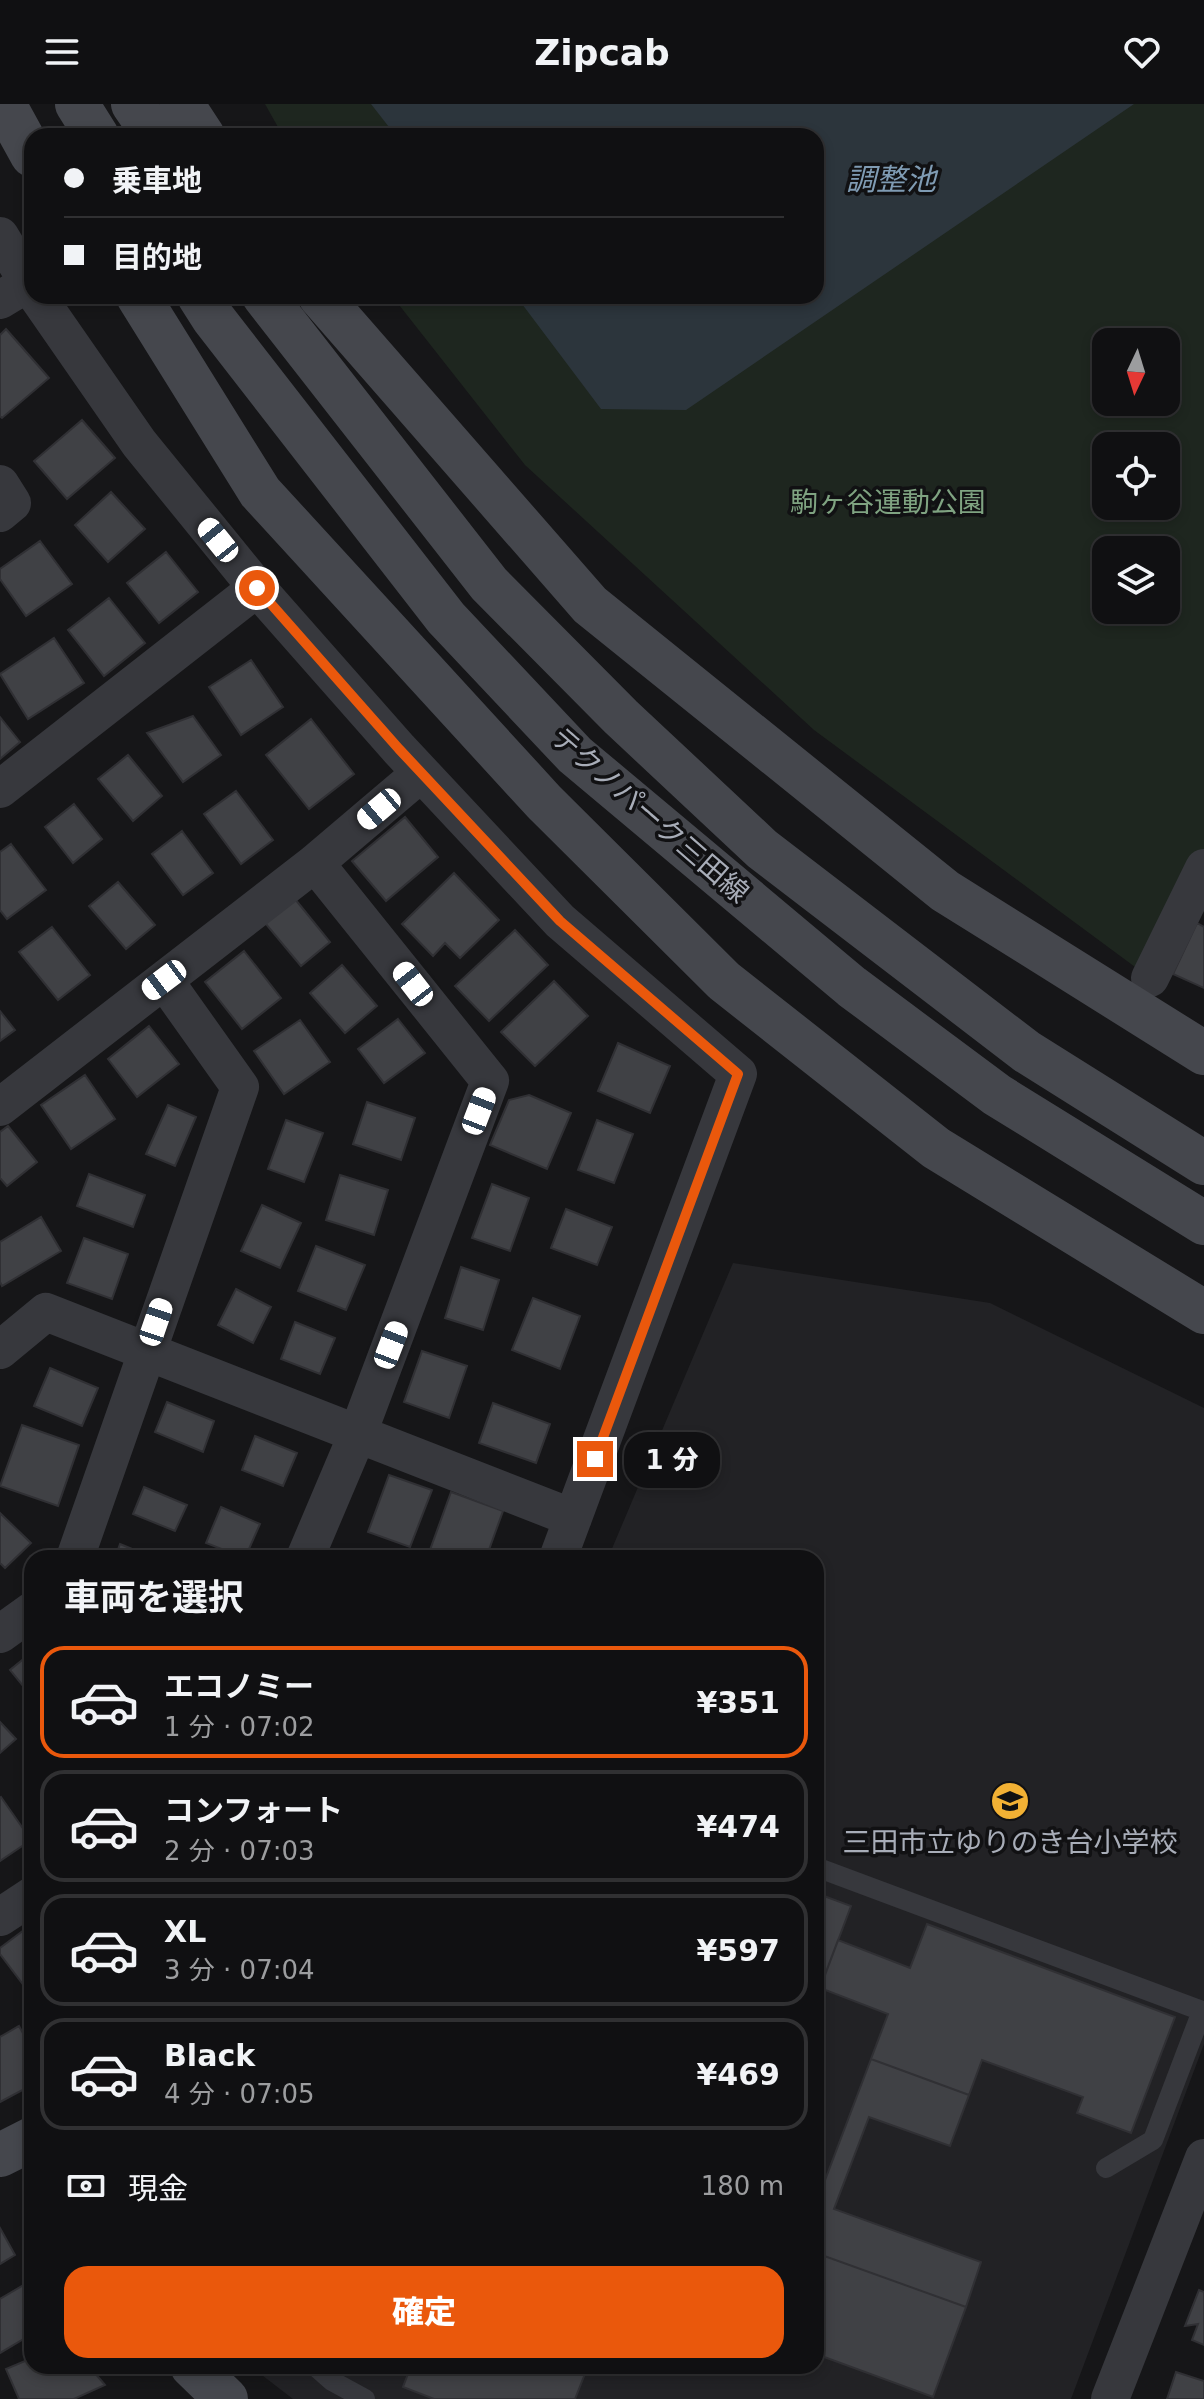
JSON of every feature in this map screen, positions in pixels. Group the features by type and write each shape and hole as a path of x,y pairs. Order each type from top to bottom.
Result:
{"main road":[{"path":"4,104 24,140"},
{"path":"36,104 48,128"},
{"path":"77,104 92,128"},
{"path":"133,104 150,128"},
{"path":"182,104 198,128"},
{"path":"202,104 211,128"},
{"path":"141,304 260,492 544,802 724,981 936,1148 1204,1312"},
{"name":"テクノパーク三田線","path":"204,304 446,618 575,755 717,877 888,1014 997,1095 1204,1223"},
{"name":"テクノパーク三田線","path":"270,304 489,584 621,717 762,849 1027,1052 1204,1163"},
{"path":"327,304 590,605 945,891 1204,1053"},
{"path":"0,2155 24,2143"},
{"path":"200,2374 226,2399"}],"street":[{"path":"0,236 24,292"},
{"path":"33,304 139,443 257,588 421,773 560,921 738,1074 561,1550"},
{"path":"0,484 12,503 0,513"},
{"path":"0,789 257,588"},
{"path":"0,1107 315,863 421,773"},
{"path":"308,1550 358,1433 490,1081 315,863"},
{"path":"1150,978 1204,868"},
{"path":"78,1550 240,1087 164,980"},
{"path":"0,1350 46,1312 573,1518"},
{"path":"0,1634 24,1617"},
{"path":"0,1917 24,1901"},
{"path":"1110,2399 1204,2158"}],"lane":[{"path":"824,1870 1203,2008 1153,2140 1106,2168"},
{"path":"324,2374 365,2399"}],"shaded area":[{"name":"三田市立ゆりのき台小学校","path":"733,1263 990,1303 1204,1408 1204,2044 1071,2399 293,2399 260,2374 824,2374 824,1550 611,1550"}],"green space":[{"name":"駒ヶ谷運動公園","path":"265,104 1204,104 1204,868 1150,978 814,730 525,465 398,304 824,304 824,128 278,128"}],"water":[{"name":"調整池","path":"371,104 1134,104 686,410 601,409 522,304 824,304 824,128 390,128"}],"building":[{"path":"6,329 49,378 2,418 0,335"},
{"path":"82,420 115,458 67,499 34,461"},
{"path":"111,492 145,529 108,562 75,525"},
{"path":"40,541 72,584 26,616 0,579 0,569"},
{"path":"166,552 198,592 159,623 127,583"},
{"path":"109,598 145,643 104,676 68,630"},
{"path":"54,638 84,683 28,719 0,674"},
{"path":"251,660 283,707 241,735 209,687"},
{"path":"193,716 221,755 183,782 147,733"},
{"path":"0,717 20,742 0,759"},
{"path":"311,719 354,774 309,809 266,755"},
{"path":"128,755 162,796 133,821 98,779"},
{"path":"236,791 273,840 241,864 204,814"},
{"path":"74,804 102,839 73,863 45,827"},
{"path":"405,817 438,857 386,901 352,861"},
{"path":"182,831 213,873 183,895 152,854"},
{"path":"11,844 46,890 7,919 0,910 0,852"},
{"path":"454,873 499,920 460,958 445,943 433,956 402,924"},
{"path":"118,882 155,925 126,949 89,906"},
{"path":"295,899 330,942 301,966 265,923"},
{"path":"1197,923 1204,927 1204,988 1173,974"},
{"path":"52,927 90,975 58,1000 19,952"},
{"path":"515,930 548,965 489,1021 455,986"},
{"path":"244,951 281,998 242,1029 205,982"},
{"path":"342,965 377,1006 345,1033 310,993"},
{"path":"554,981 588,1016 535,1066 501,1032"},
{"path":"0,1011 15,1030 0,1041"},
{"path":"398,1019 425,1053 384,1083 358,1049"},
{"path":"300,1020 330,1062 284,1094 254,1051"},
{"path":"149,1026 179,1064 137,1097 108,1059"},
{"path":"618,1043 670,1066 650,1113 598,1091"},
{"path":"85,1075 115,1119 71,1149 41,1105"},
{"path":"529,1095 571,1113 547,1169 490,1145 509,1100"},
{"path":"367,1102 415,1118 401,1160 353,1144"},
{"path":"168,1105 196,1117 175,1166 146,1154"},
{"path":"286,1120 323,1133 304,1182 268,1169"},
{"path":"597,1120 633,1134 614,1183 578,1170"},
{"path":"8,1126 37,1162 7,1186 0,1178 0,1132"},
{"path":"89,1174 145,1195 133,1227 77,1206"},
{"path":"340,1175 388,1190 374,1235 326,1220"},
{"path":"492,1184 529,1198 510,1251 472,1238"},
{"path":"262,1205 301,1223 280,1268 241,1251"},
{"path":"566,1209 612,1227 597,1265 551,1248"},
{"path":"41,1217 61,1251 2,1286 0,1242"},
{"path":"84,1238 128,1254 112,1299 67,1283"},
{"path":"316,1246 365,1265 346,1310 298,1291"},
{"path":"461,1267 499,1280 483,1330 445,1318"},
{"path":"236,1289 271,1307 253,1343 218,1325"},
{"path":"533,1298 580,1316 560,1369 512,1350"},
{"path":"295,1322 335,1338 320,1374 281,1359"},
{"path":"422,1351 467,1366 449,1418 404,1402"},
{"path":"50,1368 98,1388 82,1426 34,1406"},
{"path":"167,1402 214,1421 203,1452 155,1432"},
{"path":"493,1403 550,1424 536,1463 479,1443"},
{"path":"22,1425 79,1445 58,1506 0,1486"},
{"path":"255,1436 297,1453 283,1486 242,1470"},
{"path":"389,1475 432,1490 410,1547 368,1532"},
{"path":"144,1487 187,1505 175,1531 133,1514"},
{"path":"451,1492 503,1511 489,1550 430,1550"},
{"path":"221,1507 260,1524 249,1550 224,1550 206,1543"},
{"path":"0,1513 31,1543 5,1568 0,1563"},
{"path":"120,1544 135,1550 118,1550"},
{"path":"24,1659 24,1687 10,1670"},
{"path":"0,1722 16,1739 0,1753"},
{"path":"0,1798 24,1830 24,1845 0,1861"},
{"path":"824,1896 851,1906 824,1978"},
{"path":"927,1924 1175,2017 1131,2133 1077,2113 1083,2097 982,2060 969,2095 871,2059 888,2014 824,1990 824,1977 838,1940 910,1968"},
{"path":"24,1930 24,1986 0,1954 0,1948"},
{"path":"19,2026 24,2035 24,2089 0,2102 0,2037"},
{"path":"871,2059 969,2095 950,2146 869,2117 834,2209 981,2262 966,2307 824,2256 824,2183"},
{"path":"0,2228 15,2255 0,2264"},
{"path":"824,2256 966,2307 933,2397 824,2357"},
{"path":"24,2285 24,2339 0,2353 0,2299"},
{"path":"1199,2290 1204,2292 1204,2345 1192,2340 1198,2324 1185,2326"},
{"path":"24,2361 24,2374 96,2374 105,2385 74,2399 19,2399 6,2369"},
{"path":"1176,2372 1204,2381 1204,2399 1167,2399"},
{"path":"408,2374 585,2374 575,2399 434,2399 403,2387"}],"place":[{"name":"三田市立ゆりのき台小学校","path":"1010,1801"}],"route":[{"path":"257,588 399,749 560,921 738,1074 595,1459"}]}
